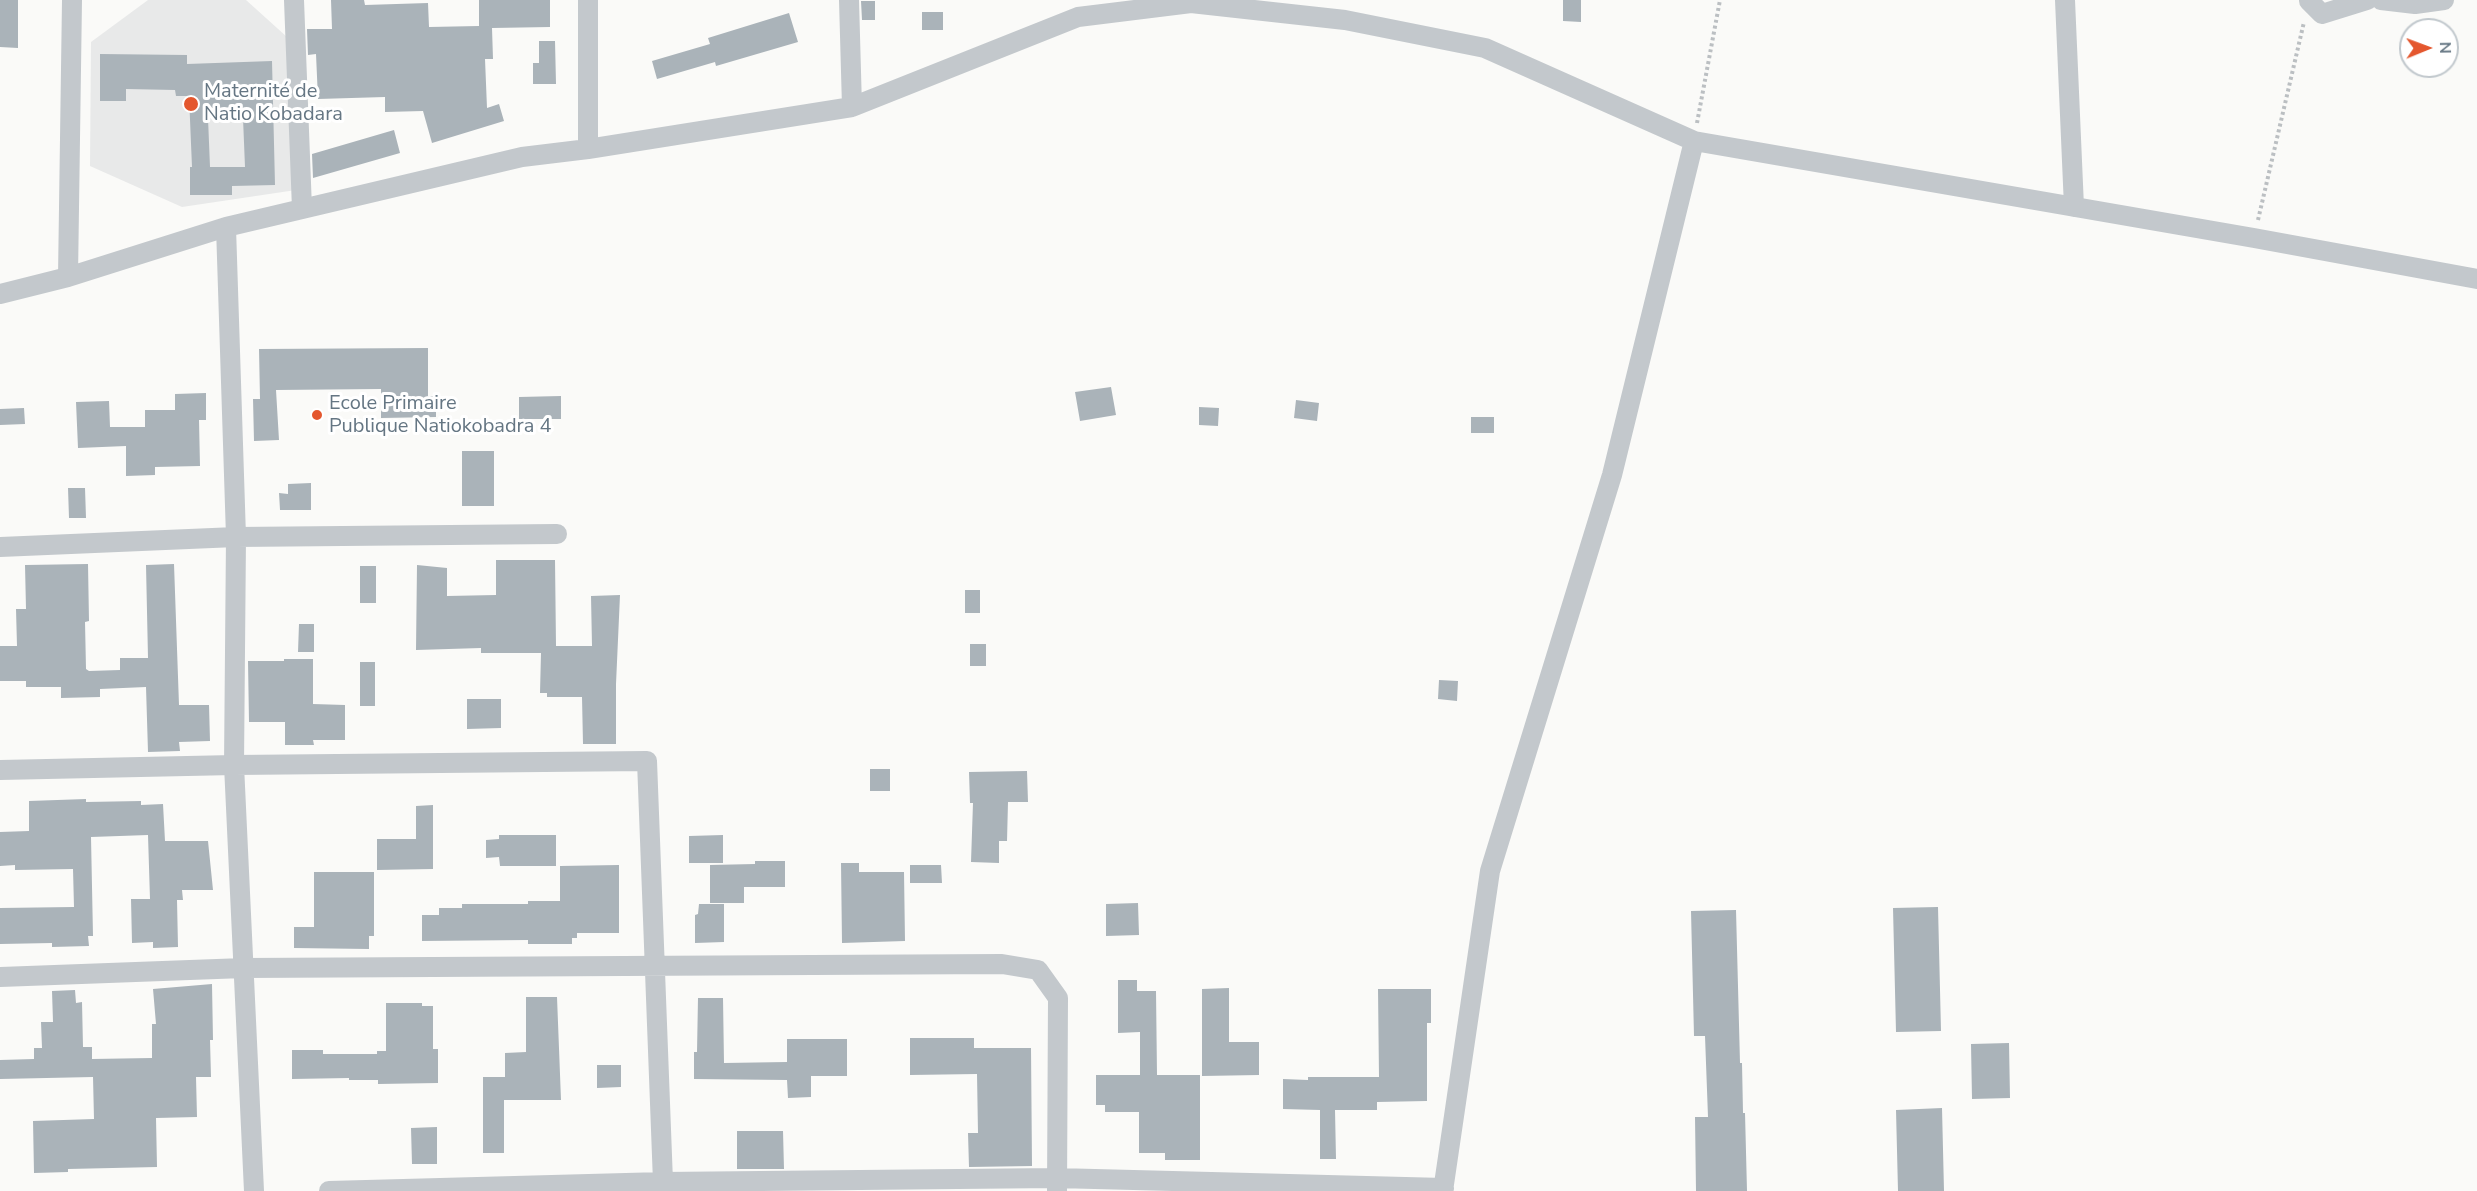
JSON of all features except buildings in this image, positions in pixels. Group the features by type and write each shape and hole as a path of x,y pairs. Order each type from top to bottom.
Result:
{"street":[{"path":"68,277 72,0"},
{"path":"294,0 302,209"},
{"path":"588,0 588,149"},
{"path":"849,0 852,107"},
{"path":"2065,0 2074,207"},
{"path":"2309,1 2322,14 2367,0"},
{"path":"2380,0 2415,4 2444,0"},
{"path":"0,294 68,277 226,226 522,157 588,149 852,107 1078,9 1194,2 1345,20 1485,48 1694,141 2477,279"},
{"path":"329,1191 663,1182 1444,1190 1490,871 1612,475 1694,141"},
{"path":"226,226 236,537 234,765 254,1191"},
{"path":"0,547 236,537 557,534"},
{"path":"0,770 647,761 663,1182"},
{"path":"0,977 244,968 653,965 1002,964 1038,970 1058,998 1056,1185"}],"path":[{"path":"1694,141 1720,0"},
{"path":"2254,238 2309,1"}],"shaded area":[{"name":"Maternité de Natio Kobadara","path":"148,0 246,0 287,37 296,190 182,207 90,166 91,42"}],"place":[{"name":"Maternité de Natio Kobadara","path":"191,104"},
{"name":"Ecole Primaire Publique Natiokobadra 4","path":"317,415"}]}
